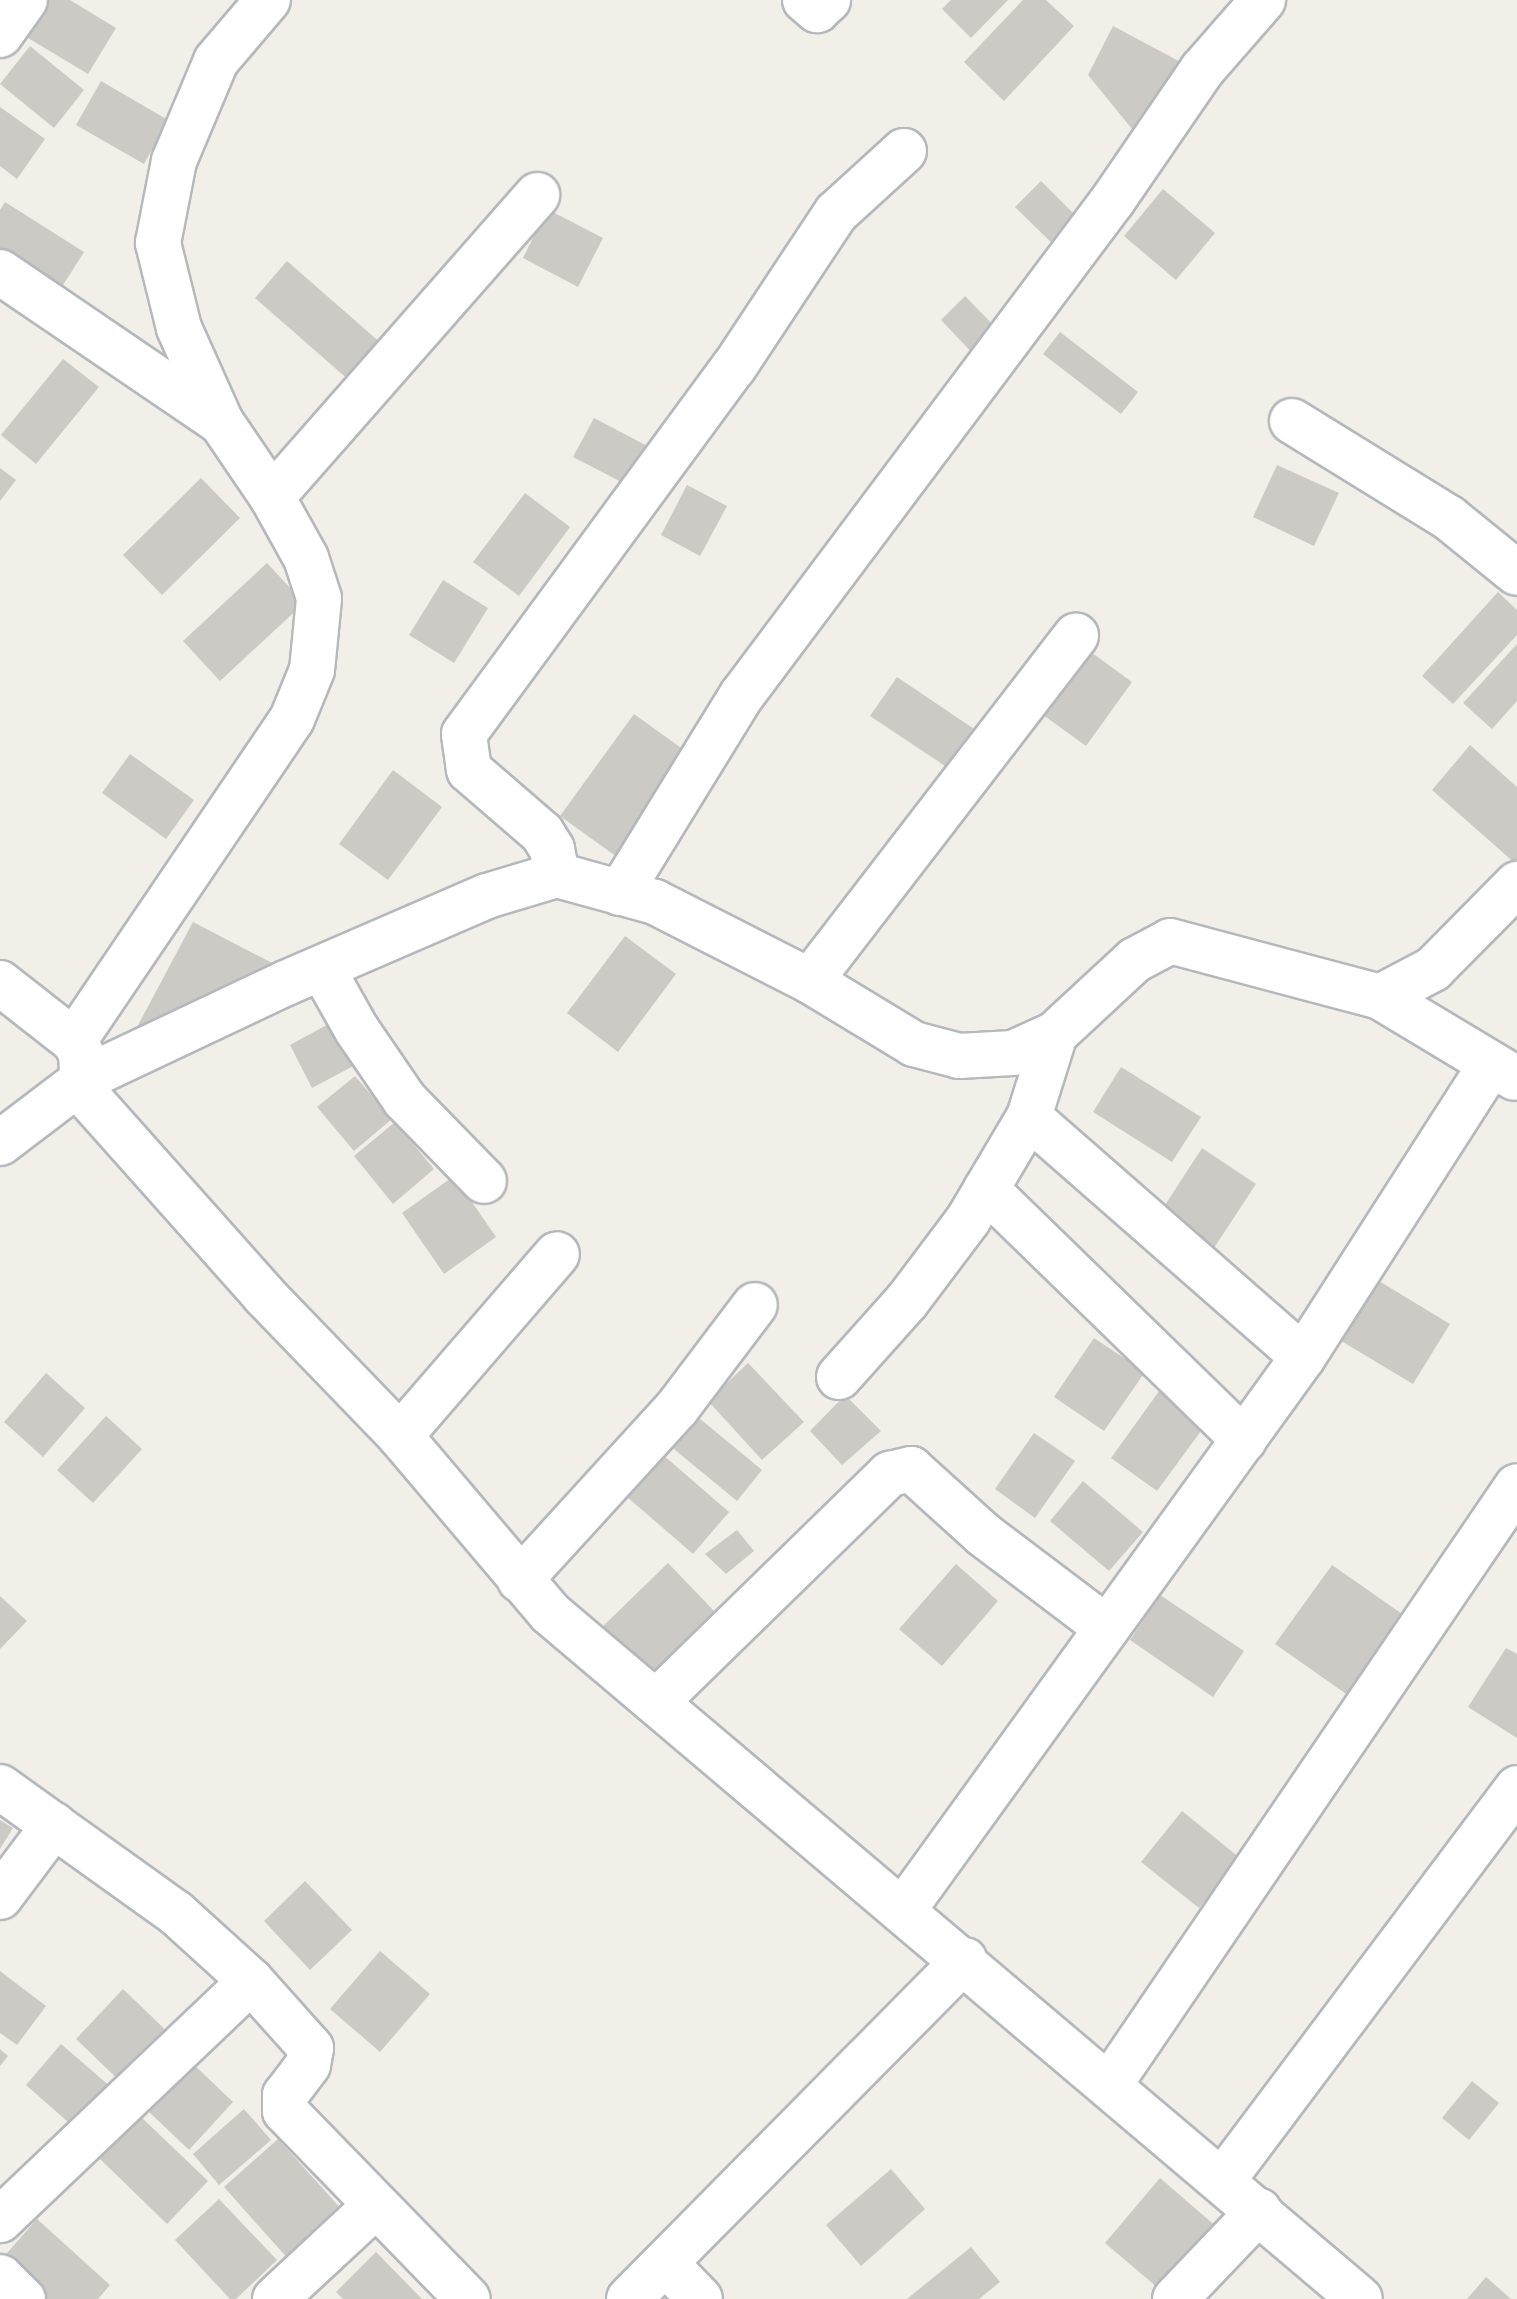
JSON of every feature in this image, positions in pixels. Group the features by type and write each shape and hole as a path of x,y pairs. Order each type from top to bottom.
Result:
{"street":[{"path":"0,35 25,0"},
{"path":"2,1138 79,1061 292,719 312,670 319,598 306,558 272,497 221,422 179,328 158,243 174,161 216,61 268,0"},
{"path":"805,0 817,10 828,0"},
{"path":"620,893 742,695 1104,212 1202,70 1263,0"},
{"path":"557,875 552,849 542,833 469,770 464,734 734,367 836,213 904,151"},
{"path":"272,497 537,195"},
{"path":"0,272 221,422"},
{"path":"1292,421 1449,518 1517,573"},
{"path":"810,981 1076,635"},
{"path":"79,1061 322,968 487,896 557,875 655,902 810,981 914,1044 959,1056 1013,1053 1055,1034 1135,960 1170,941 1380,997 1504,1072 1244,1440 904,1909"},
{"path":"1380,997 1433,969 1517,884"},
{"path":"322,968 357,1030 405,1100 484,1181"},
{"path":"0,983 79,1061 87,1096 202,1225 400,1436 550,1613 904,1909 1360,2299"},
{"path":"839,1377 907,1301 986,1189 1029,1117 1055,1034"},
{"path":"1029,1117 1303,1357"},
{"path":"986,1189 1244,1440"},
{"path":"400,1436 557,1254"},
{"path":"520,1580 677,1408 755,1305"},
{"path":"656,1702 890,1474 911,1469 984,1535 1107,1628"},
{"path":"1110,2084 1517,1486"},
{"path":"0,1787 176,1913 251,1981 311,2048 308,2065 285,2095 285,2111 374,2207 468,2299"},
{"path":"1223,2180 1517,1788"},
{"path":"0,1897 54,1825"},
{"path":"629,2299 964,1960"},
{"path":"0,2220 251,1981"},
{"path":"275,2299 374,2207"},
{"path":"1175,2299 1259,2211"},
{"path":"665,2263 700,2299"},
{"path":"0,2277 23,2299"}],"building":[{"path":"44,0 70,0 116,28 88,74 23,35"},
{"path":"951,0 1008,0 971,38 942,9"},
{"path":"1023,0 1046,0 1074,26 1004,101 964,62"},
{"path":"1113,26 1188,66 1149,138 1132,129 1088,75"},
{"path":"30,46 84,90 54,128 0,84"},
{"path":"101,81 168,120 144,164 76,125"},
{"path":"0,107 45,139 17,179 0,166"},
{"path":"1041,181 1084,224 1059,250 1015,207"},
{"path":"1163,189 1215,233 1176,280 1124,236"},
{"path":"5,202 84,252 58,293 0,256 0,210"},
{"path":"547,209 603,238 578,287 523,258"},
{"path":"287,261 383,345 351,382 255,298"},
{"path":"965,296 1002,334 977,358 941,320"},
{"path":"1060,332 1138,392 1121,414 1043,354"},
{"path":"63,359 99,387 36,464 1,435"},
{"path":"594,418 653,449 633,488 573,457"},
{"path":"1277,465 1339,493 1314,546 1253,517"},
{"path":"0,468 16,480 0,501"},
{"path":"201,478 240,518 162,595 123,555"},
{"path":"687,485 727,506 700,556 661,535"},
{"path":"525,493 570,527 519,596 473,562"},
{"path":"267,563 304,603 220,681 183,641"},
{"path":"443,580 488,608 454,663 409,635"},
{"path":"1498,592 1517,610 1517,635 1453,704 1422,676"},
{"path":"1517,644 1517,701 1492,729 1463,703"},
{"path":"1084,647 1132,682 1086,746 1039,712"},
{"path":"897,677 986,737 960,776 870,716"},
{"path":"634,714 691,755 617,857 560,816"},
{"path":"1470,745 1517,787 1517,865 1432,790"},
{"path":"130,754 194,800 166,839 102,793"},
{"path":"393,770 442,807 388,880 339,844"},
{"path":"193,922 276,965 149,1036 136,1029"},
{"path":"625,936 676,974 618,1052 567,1013"},
{"path":"334,1021 357,1064 312,1088 290,1045"},
{"path":"1121,1067 1201,1117 1172,1162 1093,1112"},
{"path":"355,1076 392,1119 354,1151 317,1107"},
{"path":"395,1122 434,1169 393,1204 354,1156"},
{"path":"1202,1148 1256,1184 1212,1251 1158,1216"},
{"path":"454,1176 496,1237 444,1274 402,1213"},
{"path":"1374,1278 1450,1324 1413,1384 1338,1339"},
{"path":"1094,1338 1145,1372 1104,1431 1054,1397"},
{"path":"748,1363 804,1422 762,1460 708,1401"},
{"path":"46,1373 85,1408 43,1457 4,1422"},
{"path":"1162,1387 1209,1420 1157,1491 1111,1458"},
{"path":"845,1395 881,1431 842,1465 810,1431"},
{"path":"688,1409 762,1470 737,1501 663,1440"},
{"path":"106,1416 142,1449 93,1503 57,1470"},
{"path":"1034,1433 1075,1461 1035,1518 995,1489"},
{"path":"662,1454 729,1512 693,1554 626,1496"},
{"path":"1083,1481 1143,1532 1109,1571 1050,1521"},
{"path":"737,1530 754,1551 726,1574 705,1554"},
{"path":"668,1563 716,1613 645,1681 598,1631"},
{"path":"956,1564 998,1601 942,1666 899,1629"},
{"path":"1332,1565 1405,1616 1349,1696 1275,1644"},
{"path":"1160,1595 1244,1651 1213,1697 1130,1640"},
{"path":"0,1596 27,1621 0,1649"},
{"path":"1506,1648 1517,1654 1517,1738 1468,1707"},
{"path":"1182,1811 1240,1858 1199,1908 1141,1862"},
{"path":"0,1820 13,1828 0,1849"},
{"path":"305,1881 352,1930 310,1970 264,1921"},
{"path":"380,1951 430,1994 380,2052 330,2009"},
{"path":"0,1971 46,2006 17,2045 0,2033"},
{"path":"123,1989 174,2038 127,2088 76,2039"},
{"path":"61,2044 112,2088 76,2129 26,2085"},
{"path":"0,2049 8,2056 0,2066"},
{"path":"191,2062 233,2102 189,2150 146,2109"},
{"path":"1472,2081 1499,2103 1469,2140 1442,2118"},
{"path":"244,2109 271,2140 219,2185 193,2154"},
{"path":"140,2116 208,2181 167,2224 99,2158"},
{"path":"278,2139 344,2212 290,2261 224,2187"},
{"path":"891,2169 925,2209 861,2266 826,2225"},
{"path":"1160,2178 1219,2229 1164,2293 1105,2243"},
{"path":"219,2199 277,2260 236,2299 230,2299 175,2240"},
{"path":"37,2219 110,2285 98,2299 38,2299 0,2261"},
{"path":"971,2247 1000,2282 979,2299 907,2299"},
{"path":"376,2252 422,2299 343,2299 336,2292"},
{"path":"1486,2277 1511,2299 1467,2299"}]}
